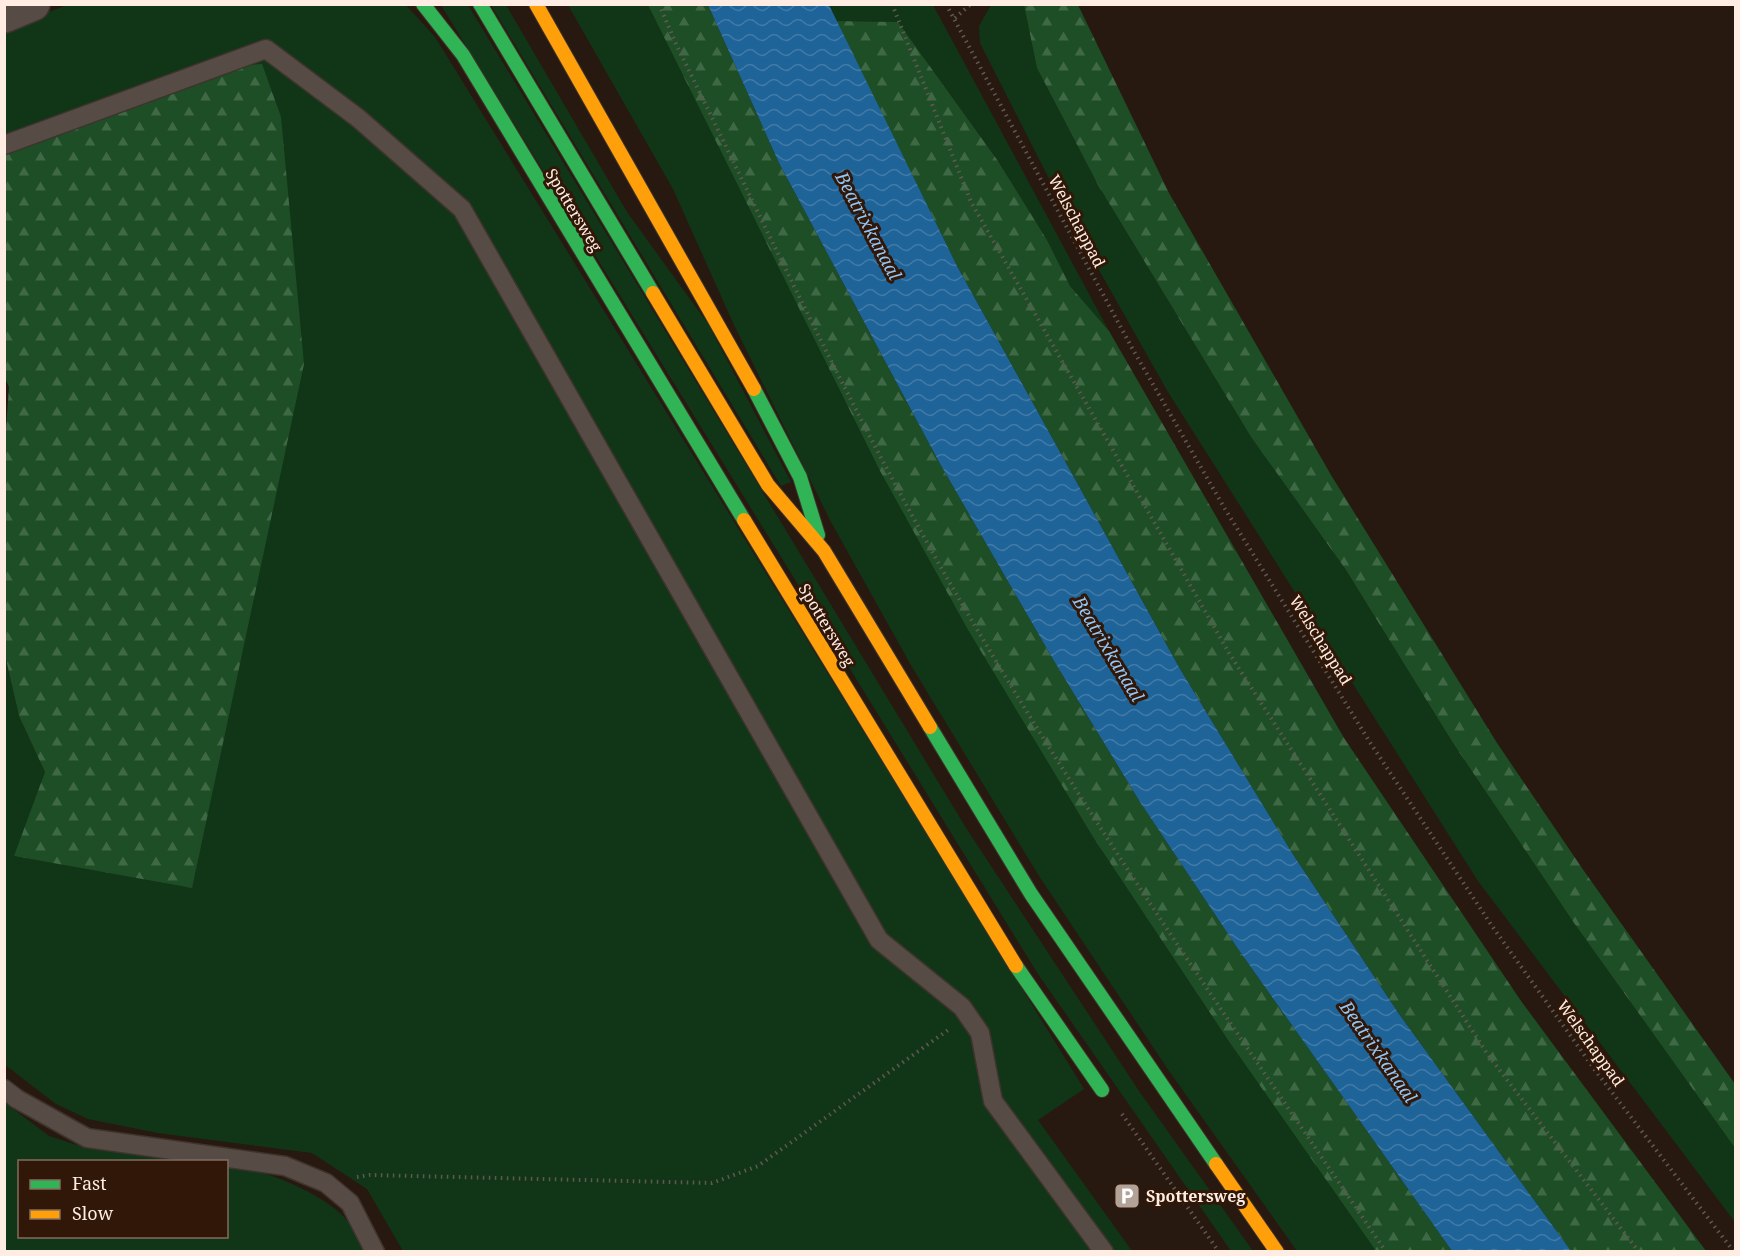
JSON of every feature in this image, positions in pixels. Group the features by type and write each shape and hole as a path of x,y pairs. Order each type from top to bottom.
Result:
{"main road":[{"name":"Spottersweg","path":"423,4 463,55 998,940 1102,1090"},
{"name":"Spottersweg","path":"480,4 768,484 824,551 1031,894 1277,1251"},
{"name":"Spottersweg","path":"536,4 730,342 800,477 824,551"}],"street":[{"path":"4,15 33,4"}],"lane":[{"path":"4,145 266,49 358,118 462,209 879,940 962,1007 980,1033 993,1101 1104,1251"},
{"path":"4,1089 17,1099 87,1138 285,1166 326,1183 350,1203 375,1251"}],"path":[{"path":"659,4 676,44 885,465 948,579 1104,837 1386,1251"},
{"path":"892,4 971,202 1229,653 1488,1055 1640,1251"},
{"name":"Welschappad","path":"946,4 1132,348 1225,509 1371,744 1492,926 1595,1070 1734,1251"},
{"path":"955,18 971,4"},
{"path":"326,1183 370,1174 712,1183 758,1166 968,1016"},
{"path":"1102,1090 1220,1251"}],"green space":[{"path":"405,4 435,37 1084,1089 1038,1120 1132,1251 403,1251 367,1189 312,1153 158,1133 88,1119 56,1104 4,1064 5,655 19,716 45,772 15,856 192,888 5,152 4,29 67,5"},
{"path":"441,5 468,5 966,828 1139,1091 1253,1251 1231,1251 1038,974"},
{"path":"491,5 506,5 627,212 708,324 791,482 781,486"},
{"path":"568,5 648,5 880,471 968,630 1093,837 1230,1043 1376,1251 1297,1251 1169,1071 1039,876 912,667 831,522 734,325 673,189"},
{"path":"648,5 708,5 779,163 939,462 1054,661 1140,802 1238,949 1452,1251 1376,1251 1230,1043 1093,837 968,630 880,471"},
{"path":"829,5 933,5 1109,331 1070,286 1047,240 998,161 898,22 836,21"},
{"path":"991,5 1024,5 1037,68 1098,185 1251,437 1346,570 1453,743 1574,923 1735,1148 1735,1222 1478,881 1168,392 1065,210 980,43 979,26"},
{"path":"1024,5 1078,5 1169,193 1331,475 1497,743 1584,871 1735,1084 1735,1148 1574,923 1453,743 1346,570 1251,437 1098,185 1037,68"},
{"path":"836,21 898,22 998,161 1047,240 1070,286 1109,331 1344,738 1521,1001 1706,1251 1571,1251 1399,1014 1294,856 1180,669 957,266"},
{"path":"262,64 281,117 304,364 192,888 14,856 45,772 19,716 5,655 4,457 9,387 5,378 5,152 203,68"},
{"path":"4,1102 49,1136 83,1147 197,1160 18,1160 18,1238 228,1238 228,1164 255,1170 287,1182 331,1205 345,1218 369,1251 5,1251"}],"water":[{"name":"Beatrixkanaal","path":"708,5 829,5 957,266 1180,669 1294,856 1399,1014 1571,1251 1452,1251 1238,949 1140,802 1054,661 939,462 779,163"}],"traffic: fast":[{"path":"423,4 463,55 744,520"},
{"path":"480,4 653,293"},
{"path":"754,389 800,477 818,535"},
{"path":"930,727 1031,894 1216,1164"},
{"path":"1016,966 1102,1090"}],"traffic: slow":[{"path":"536,4 754,389"},
{"path":"653,293 768,485 824,551 930,727"},
{"path":"744,520 1016,966"},
{"path":"1216,1164 1277,1252"}],"place":[{"name":"Spottersweg","path":"1127,1196"}]}
